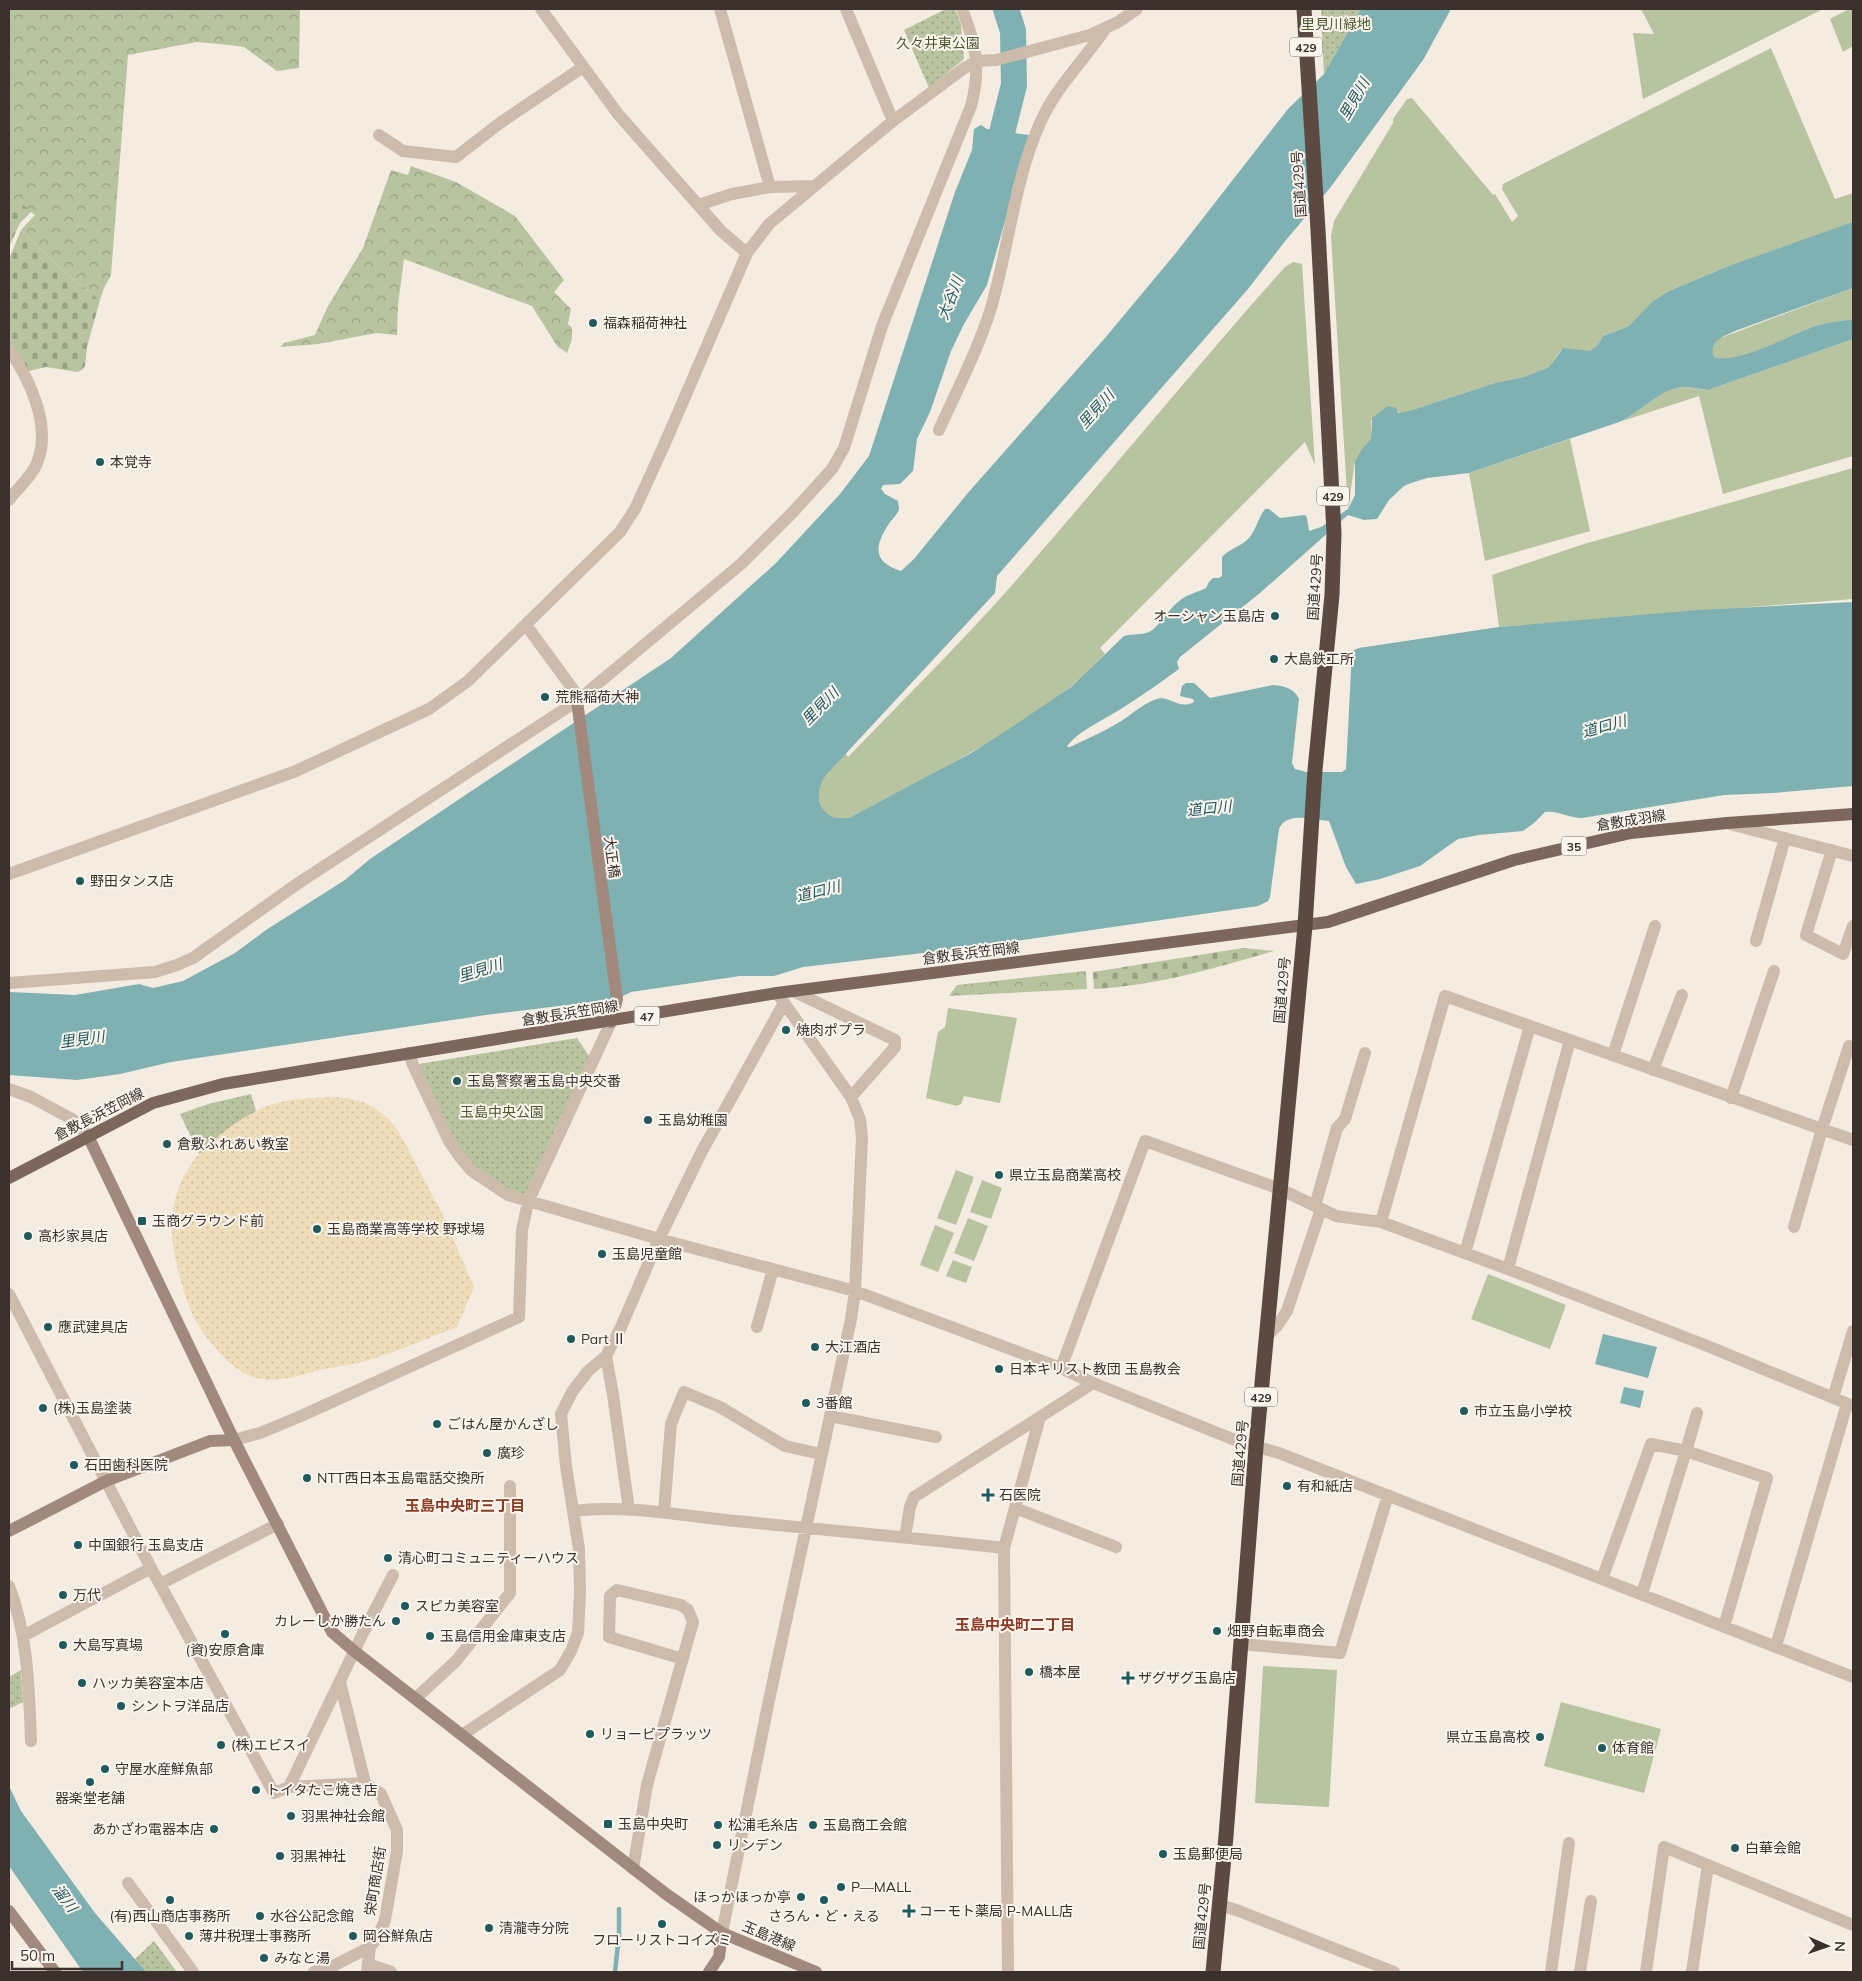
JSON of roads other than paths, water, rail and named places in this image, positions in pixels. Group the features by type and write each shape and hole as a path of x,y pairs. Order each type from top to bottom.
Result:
{"highway":[{"name":"国道429号","path":"1213,1972 1220,1906 1256,1447 1305,926 1315,770 1332,595 1334,532 1318,220 1304,9"}],"main road":[{"name":"倉敷成羽線","path":"1305,926 1328,922 1514,860 1632,833 1727,823 1853,814"},
{"name":"倉敷長浜笠岡線","path":"9,1178 153,1103 223,1084 409,1053 781,998 793,991 1305,926"}],"street":[{"path":"541,9 618,114 721,231 747,253"},
{"path":"720,9 770,187"},
{"path":"846,9 893,121"},
{"path":"9,983 155,972 193,958 297,884 577,701 741,564 794,512 838,460 848,437 882,326 971,106 976,87 977,61 972,33 962,9"},
{"path":"9,874 296,770 400,724 429,709 468,681 608,546 620,532 635,509 747,253 770,224 813,186 893,121 963,69 977,61 996,60 1090,35 1106,28 1137,9"},
{"path":"939,430 979,339 990,309 1025,166 1041,121 1063,86 1106,28"},
{"path":"380,135 403,151 456,157 500,123 583,67"},
{"path":"698,205 732,194 770,187 813,186"},
{"path":"9,350 19,365 27,383 36,406 41,428 41,451 37,465 9,500"},
{"path":"526,625 575,692 577,701"},
{"name":"大正橋","path":"577,701 617,999 611,1022"},
{"path":"1727,823 1853,856"},
{"path":"1756,941 1785,838"},
{"path":"1832,850 1806,935 1848,956 1853,926"},
{"path":"1613,1055 1655,926"},
{"path":"1731,1098 1774,971"},
{"path":"793,991 895,1040 895,1048 851,1097"},
{"path":"1653,1070 1682,994"},
{"path":"1381,1222 1445,996 1853,1140"},
{"path":"9,1089 31,1097 76,1121 88,1136 234,1440 332,1632 354,1651 633,1869 722,1933 821,1454 852,1319 862,1138 860,1118 851,1097 781,998 702,1151 659,1239 633,1302 606,1356 588,1371 572,1392 561,1414 566,1466 579,1549 580,1592 578,1633 571,1651 560,1670 462,1735"},
{"path":"9,1531 106,1481 210,1441 234,1440 260,1433 302,1416 519,1317 522,1230 528,1202 611,1022"},
{"path":"1465,1253 1530,1026"},
{"path":"1508,1269 1570,1040"},
{"path":"1794,1227 1849,1046"},
{"path":"409,1053 413,1066 449,1142 472,1172 508,1195 659,1239 855,1291 1061,1368 1093,1383 1256,1447 1279,1453 1853,1677"},
{"path":"1268,1334 1277,1326 1287,1311 1318,1207 1337,1128 1345,1120 1365,1053"},
{"path":"1061,1368 1145,1141 1280,1188 1336,1216 1381,1222 1705,1345 1850,1405 1776,1646"},
{"path":"757,1327 773,1269"},
{"path":"9,1294 151,1568 274,1793 289,1787 365,1783 340,1682"},
{"path":"1833,1398 1853,1331"},
{"path":"606,1356 629,1510"},
{"path":"905,1537 910,1507 914,1497 1093,1383"},
{"path":"664,1512 671,1424 684,1392 720,1407 785,1446 821,1454"},
{"path":"1642,1594 1697,1413"},
{"path":"830,1416 936,1437"},
{"path":"1008,1972 1004,1548 1040,1417"},
{"path":"1602,1579 1650,1444 1686,1451 1767,1478 1724,1627"},
{"path":"416,1698 456,1661 510,1594 510,1486"},
{"path":"1241,1644 1340,1654 1388,1495"},
{"path":"573,1511 600,1508 664,1512 702,1518 1004,1548"},
{"path":"1015,1508 1116,1547"},
{"path":"160,1584 278,1524"},
{"path":"23,1636 151,1568"},
{"path":"289,1787 354,1651 393,1575"},
{"path":"9,1586 16,1605 23,1636 31,1741"},
{"path":"633,1869 647,1785 683,1659 693,1622 688,1610 681,1605 616,1590 610,1596 609,1637 683,1659"},
{"name":"栄町商店街","path":"365,1783 381,1794 397,1830 397,1851 385,1920 378,1937 370,1947"},
{"path":"1551,1972 1569,1843"},
{"path":"1646,1972 1664,1847 1786,1899 1853,1925"},
{"path":"1692,1972 1708,1865"},
{"path":"128,1883 193,1972"},
{"path":"1580,1972 1592,1901"},
{"path":"1220,1906 1239,1911 1394,1972"},
{"path":"9,1911 56,1972"},
{"name":"玉島港線","path":"709,1972 719,1957 722,1933 816,1972"},
{"path":"370,1947 368,1968 391,1972"},
{"path":"314,1972 335,1965 370,1947"}],"water":[{"path":"1361,9 1451,9 1423,60 1330,188 1248,289 997,576 995,593 826,775 819,790 821,806 824,811 838,818 849,818 971,753 1071,687 1124,636 1151,631 1181,599 1206,588 1213,578 1222,576 1222,557 1249,538 1265,509 1269,509 1280,518 1305,515 1309,531 1321,527 1348,509 1355,495 1355,461 1371,439 1372,418 1388,406 1396,408 1398,413 1409,411 1495,383 1524,377 1549,367 1563,348 1590,351 1597,346 1603,336 1629,326 1652,302 1669,291 1731,265 1853,222 1853,288 1735,331 1718,340 1713,347 1713,352 1714,357 1736,357 1764,348 1815,326 1853,319 1853,339 1708,390 1687,387 1676,388 1659,396 1619,422 1469,473 1427,478 1411,483 1404,486 1389,500 1377,519 1364,520 1348,515 1260,593 1180,657 1177,662 1179,669 1077,736 1067,747 1112,726 1159,698 1183,704 1194,702 1193,699 1180,696 1182,686 1186,683 1194,683 1210,698 1273,685 1288,688 1299,699 1292,763 1295,769 1306,772 1342,772 1346,769 1352,651 1359,648 1499,627 1698,610 1853,602 1853,786 1724,795 1582,818 1545,812 1523,831 1458,839 1420,866 1380,879 1356,884 1346,867 1329,821 1294,818 1283,823 1279,829 1270,897 1268,901 1258,906 974,947 803,967 774,976 740,976 631,992 617,999 486,1015 171,1062 120,1074 77,1080 9,1075 9,992 75,995 139,984 153,988 183,981 235,953 266,930 345,880 370,859 671,658 776,563 840,494 869,456 955,192 972,150 974,129 981,125 987,129 1029,135 987,285 964,324 951,351 930,412 917,439 913,471 900,484 883,485 881,489 885,494 898,501 899,509 881,538 879,545 880,557 891,567 901,571 914,559 967,494 1105,338 1175,254 1288,109 1324,74"},
{"path":"1603,1334 1657,1347 1648,1378 1595,1364"},
{"path":"1624,1387 1644,1391 1640,1408 1620,1403"},
{"name":"溜川","path":"9,1786 21,1811 95,1913 146,1972 83,1972 9,1866"}],"waterway":[{"name":"大谷川","path":"994,164 1014,85 1013,31 1006,9"},
{"path":"615,1972 619,1935 619,1909"}],"place":[{"name":"福森稲荷神社","path":"593,323"},
{"name":"本覚寺","path":"100,462"},
{"name":"オーシャン玉島店","path":"1275,616"},
{"name":"大島鉄工所","path":"1274,659"},
{"name":"荒熊稲荷大神","path":"545,697"},
{"name":"野田タンス店","path":"80,881"},
{"name":"焼肉ポプラ","path":"786,1030"},
{"name":"玉島警察署玉島中央交番","path":"457,1081"},
{"name":"玉島幼稚園","path":"648,1120"},
{"name":"倉敷ふれあい教室","path":"167,1144"},
{"name":"県立玉島商業高校","path":"999,1175"},
{"name":"玉商グラウンド前","path":"142,1221"},
{"name":"玉島商業高等学校 野球場","path":"317,1229"},
{"name":"高杉家具店","path":"28,1236"},
{"name":"玉島児童館","path":"602,1254"},
{"name":"應武建具店","path":"48,1327"},
{"name":"Part Ⅱ","path":"571,1339"},
{"name":"大江酒店","path":"815,1347"},
{"name":"日本キリスト教団 玉島教会","path":"999,1369"},
{"name":"3番館","path":"806,1403"},
{"name":"(株)玉島塗装","path":"43,1408"},
{"name":"市立玉島小学校","path":"1464,1411"},
{"name":"ごはん屋かんざし","path":"437,1424"},
{"name":"廣珍","path":"487,1453"},
{"name":"石田歯科医院","path":"74,1465"},
{"name":"NTT西日本玉島電話交換所","path":"307,1478"},
{"name":"有和紙店","path":"1287,1486"},
{"name":"石医院","path":"988,1495"},
{"name":"中国銀行 玉島支店","path":"78,1545"},
{"name":"清心町コミュニティーハウス","path":"388,1558"},
{"name":"万代","path":"63,1595"},
{"name":"スピカ美容室","path":"405,1606"},
{"name":"カレーしか勝たん","path":"396,1621"},
{"name":"畑野自転車商会","path":"1217,1631"},
{"name":"(資)安原倉庫","path":"225,1634"},
{"name":"玉島信用金庫東支店","path":"430,1636"},
{"name":"大島写真場","path":"63,1645"},
{"name":"橋本屋","path":"1029,1672"},
{"name":"ザグザグ玉島店","path":"1128,1678"},
{"name":"ハッカ美容室本店","path":"82,1683"},
{"name":"シントヲ洋品店","path":"121,1706"},
{"name":"リョービプラッツ","path":"590,1734"},
{"name":"県立玉島高校","path":"1540,1737"},
{"name":"(株)エビスイ","path":"221,1745"},
{"name":"体育館","path":"1602,1748"},
{"name":"守屋水産鮮魚部","path":"105,1769"},
{"name":"器楽堂老舗","path":"90,1782"},
{"name":"トイタたこ焼き店","path":"256,1790"},
{"name":"羽黒神社会館","path":"291,1816"},
{"name":"玉島中央町","path":"608,1824"},
{"name":"松浦毛糸店","path":"718,1825"},
{"name":"玉島商工会館","path":"813,1825"},
{"name":"あかざわ電器本店","path":"214,1829"},
{"name":"リンデン","path":"717,1845"},
{"name":"白華会館","path":"1735,1848"},
{"name":"玉島郵便局","path":"1163,1854"},
{"name":"羽黒神社","path":"280,1856"},
{"name":"P―MALL","path":"841,1887"},
{"name":"ほっかほっか亭","path":"801,1897"},
{"name":"(有)西山商店事務所","path":"170,1900"},
{"name":"さろん・ど・える","path":"824,1900"},
{"name":"コーモト薬局 P-MALL店","path":"909,1911"},
{"name":"水谷公記念館","path":"260,1916"},
{"name":"フローリストコイズミ","path":"662,1924"},
{"name":"清瀧寺分院","path":"489,1928"},
{"name":"薄井税理士事務所","path":"189,1936"},
{"name":"岡谷鮮魚店","path":"353,1936"},
{"name":"みなと湯","path":"264,1958"}],"district":[{"name":"玉島中央町三丁目","path":"465,1505"},
{"name":"玉島中央町二丁目","path":"1015,1624"}],"park label":[{"name":"里見川緑地","path":"1336,24"},
{"name":"久々井東公園","path":"938,43"},
{"name":"玉島中央公園","path":"502,1112"}],"water label":[{"name":"里見川","path":"1354,99"},
{"name":"里見川","path":"1096,409"},
{"name":"里見川","path":"820,706"},
{"name":"道口川","path":"1604,726"},
{"name":"道口川","path":"1209,808"},
{"name":"道口川","path":"818,891"},
{"name":"里見川","path":"480,970"},
{"name":"里見川","path":"82,1039"}]}
